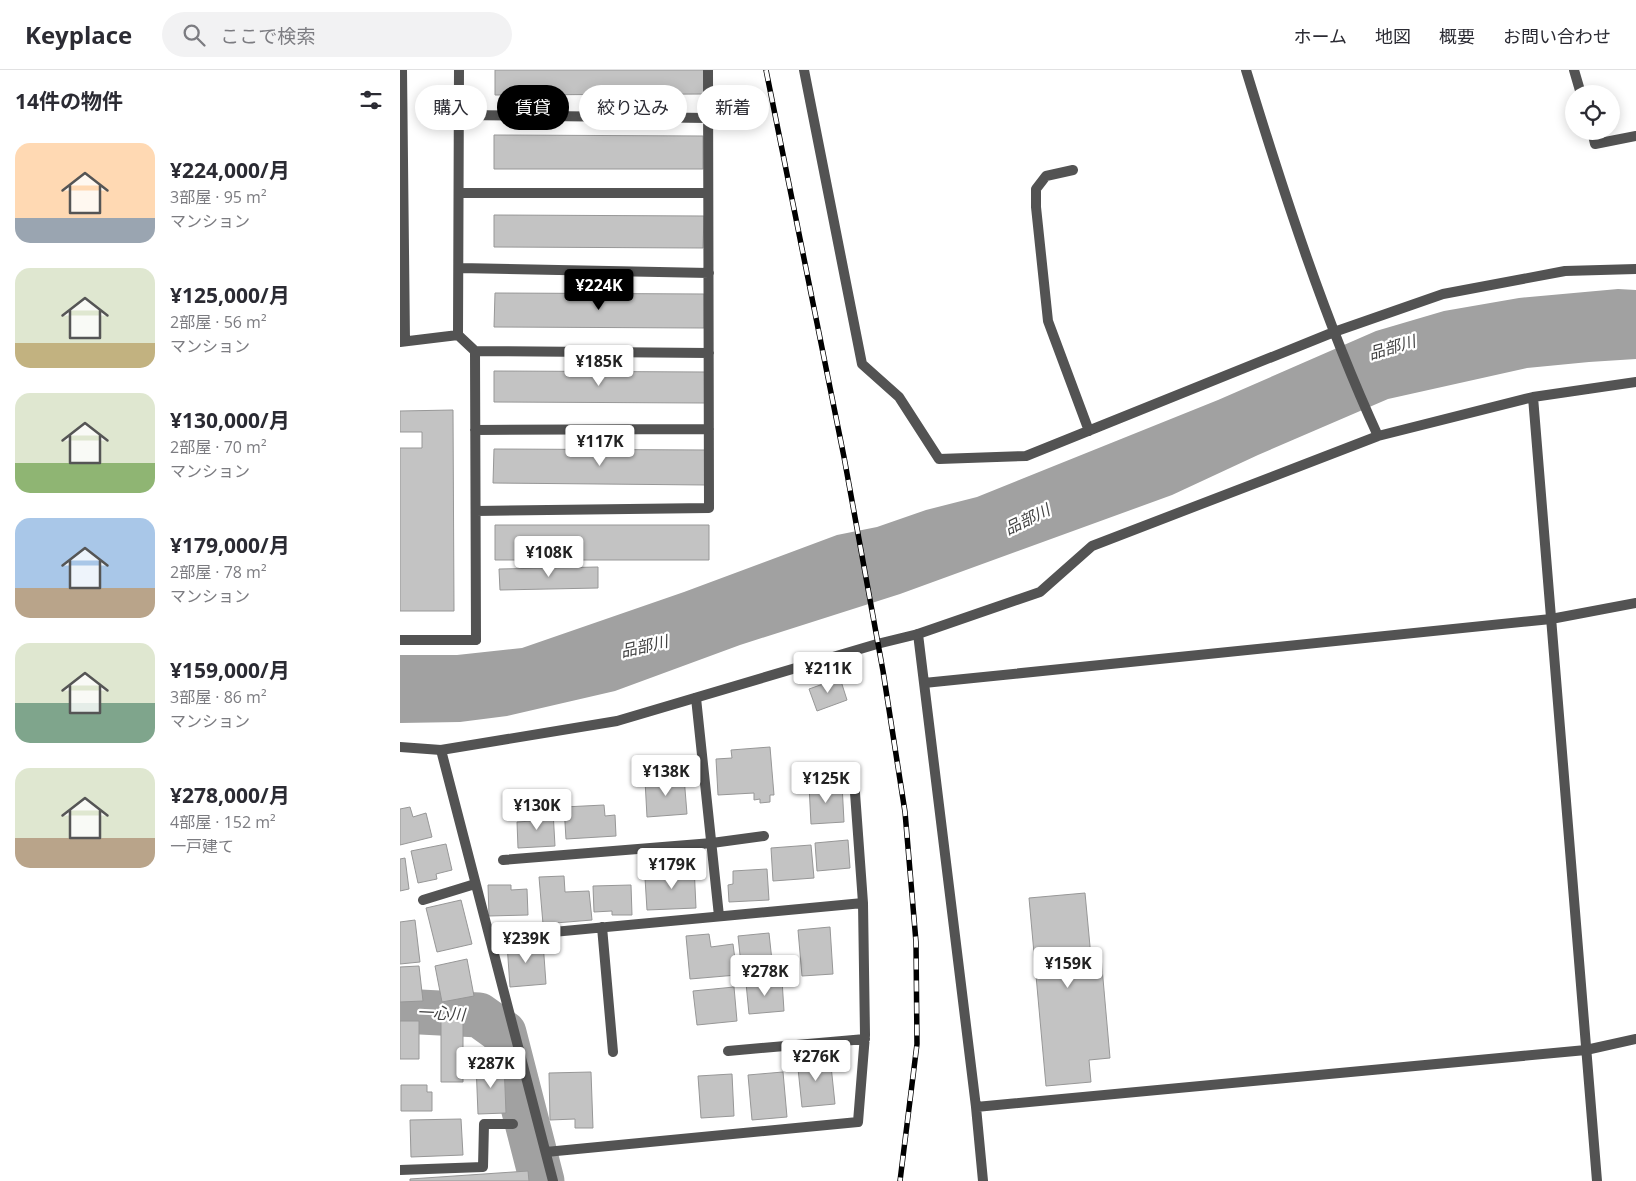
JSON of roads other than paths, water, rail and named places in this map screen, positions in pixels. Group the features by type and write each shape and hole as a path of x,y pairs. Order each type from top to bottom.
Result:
{"street":[{"path":"402,70 402,342 458,335"},
{"path":"459,70 459,85"},
{"path":"708,70 708,85"},
{"path":"804,70 862,364 899,397 939,459 1026,456 1334,332 1444,294 1565,271 1636,269"},
{"path":"1246,70 1288,203 1334,332 1378,436"},
{"path":"1574,70 1578,85"},
{"path":"487,115 697,118"},
{"path":"460,130 458,335 475,351 709,353"},
{"path":"476,511 709,508 708,130"},
{"path":"1620,139 1636,136"},
{"path":"1595,140 1596,144 1616,140"},
{"path":"1074,170 1046,176 1036,189 1036,207 1048,320 1089,430"},
{"path":"460,194 708,194"},
{"path":"459,268 709,273"},
{"path":"400,640 476,640 475,351"},
{"path":"400,747 441,750 617,721 877,644 918,634 1040,592 1092,546 1378,436 1533,397 1636,382"},
{"path":"1533,397 1597,1181"},
{"path":"475,430 709,429"},
{"path":"924,683 1551,619 1636,603"},
{"path":"918,634 976,1107 983,1181"},
{"path":"696,698 719,916"},
{"path":"441,750 553,1181"},
{"path":"546,1152 858,1122 865,1039 863,903 854,779"},
{"path":"503,860 712,843 764,836"},
{"path":"423,900 475,884"},
{"path":"490,938 863,903"},
{"path":"602,928 613,1052"},
{"path":"728,1051 865,1039"},
{"path":"976,1107 1586,1050 1636,1039"},
{"path":"400,1170 483,1167 484,1124 513,1124"}],"water":[{"name":"品部川","path":"1618,289 1636,290 1636,359 1527,368 1388,399 1258,455 1172,495 900,594 740,645 615,691 507,716 460,722 400,723 400,655 457,655 522,648 684,592 837,535 877,527 926,510 977,497 1218,400 1376,331 1444,311 1519,298"}],"waterway":[{"name":"一心川","path":"400,1011 479,1015 504,1033 542,1181"}],"railway":[{"path":"766,70 844,457 883,671 905,812 916,942 917,1044 900,1181"}]}
